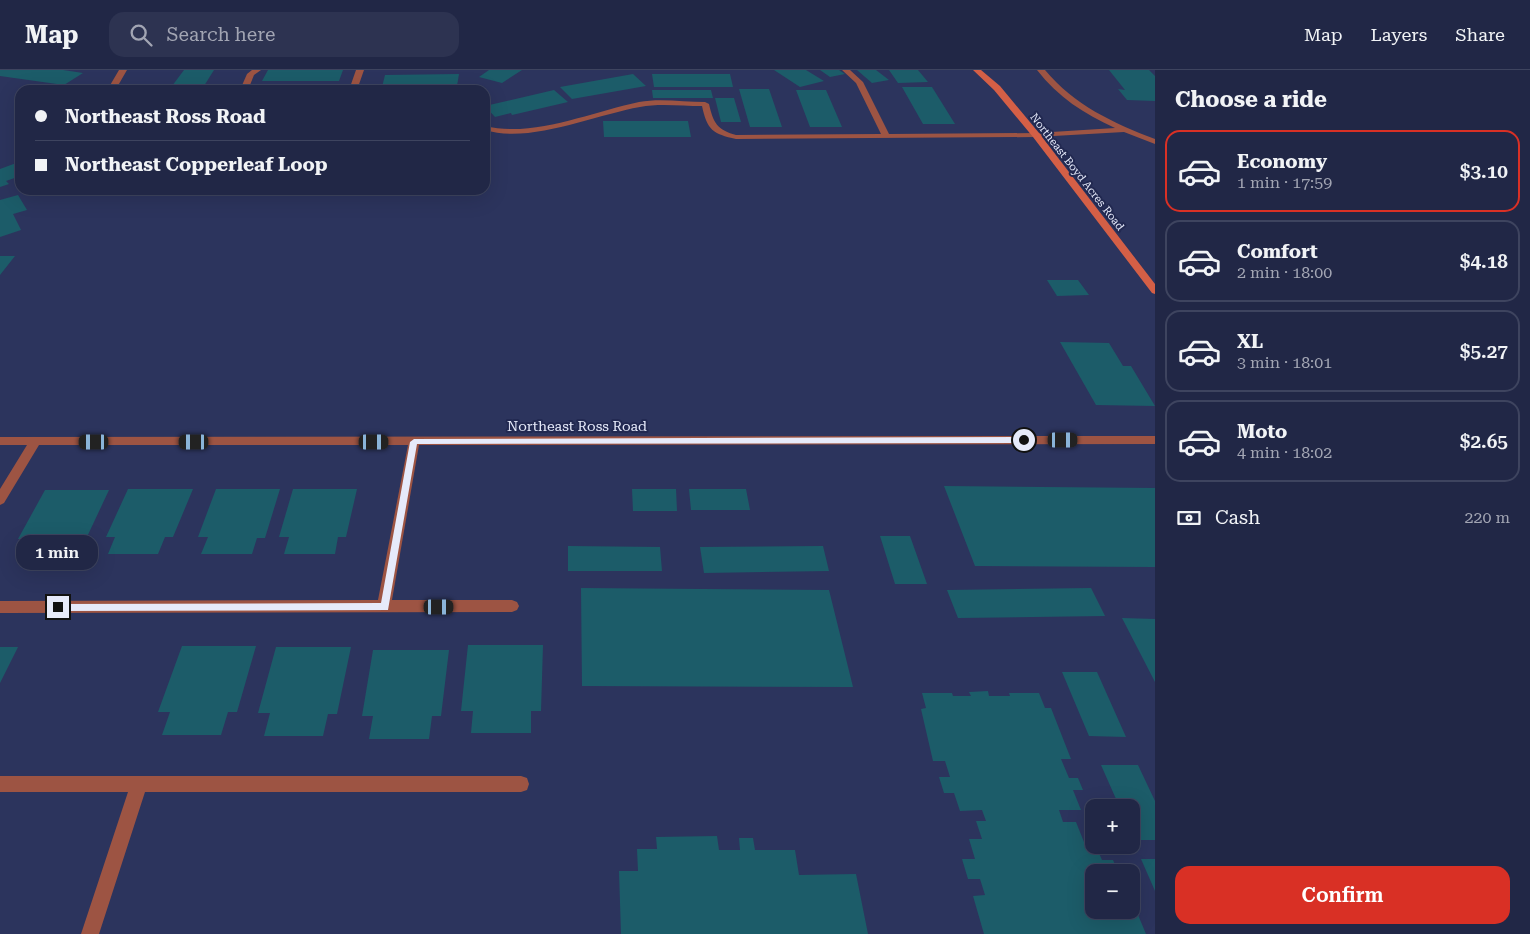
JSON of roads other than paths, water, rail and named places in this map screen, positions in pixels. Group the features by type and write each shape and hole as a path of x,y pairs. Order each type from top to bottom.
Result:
{"street":[{"path":"113,85 123,70"},
{"path":"246,85 251,74 257,70"},
{"path":"355,85 360,70"},
{"path":"846,70 859,82 886,136"},
{"name":"Northeast Boyd Acres Road","path":"977,70 997,88 1036,136 1155,292"},
{"path":"1041,70 1064,95 1093,114 1155,142"},
{"path":"490,130 498,132 532,131 642,104 705,104 710,126 719,134 736,137 1036,136 1125,130"},
{"name":"Northeast Ross Road","path":"0,441 1155,440"},
{"path":"0,500 34,442"},
{"path":"384,607 414,442"},
{"path":"0,608 512,606"},
{"path":"0,784 520,784"},
{"path":"90,934 139,784"}]}
